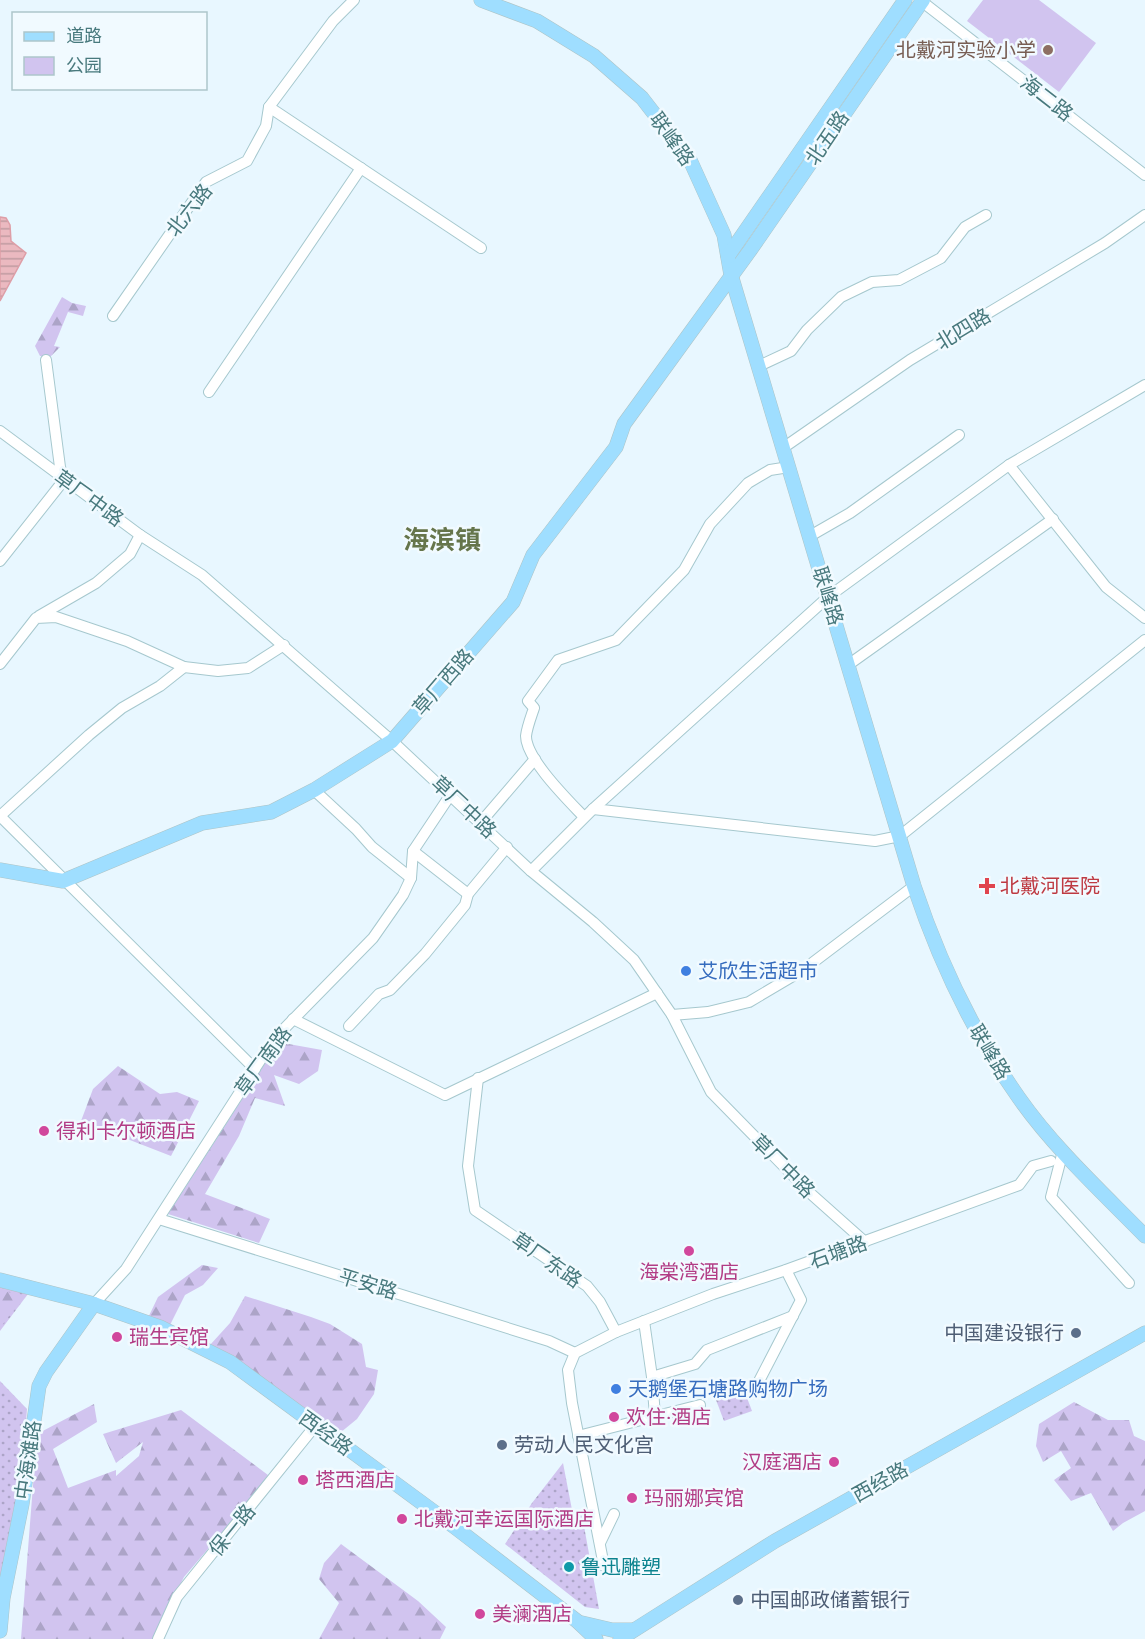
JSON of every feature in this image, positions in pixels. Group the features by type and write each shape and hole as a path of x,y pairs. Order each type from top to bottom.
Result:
{"main road":[{"name":"联峰路","path":"481,0 537,21 594,56 642,98 690,160 724,235 731,274 914,886 936,949 974,1026 1019,1099 1063,1151 1145,1236"},
{"name":"北五路","path":"728,256 905,0"},
{"name":"北五路","path":"731,274 751,249 922,0"},
{"name":"草厂西路","path":"63,881 202,823 271,812 314,790 392,741 513,602 533,555 616,447 624,424 731,274"},
{"path":"0,870 63,881"},
{"name":"西经路","path":"0,1280 94,1304 160,1327 230,1362 456,1527 577,1621 596,1639"},
{"name":"中海滩路","path":"0,1631 3,1598 22,1504 39,1386 46,1372 94,1304"},
{"name":"西经路","path":"620,1639 775,1541 1145,1333"},
{"path":"577,1621 602,1629 633,1630"}],"street":[{"name":"北六路","path":"112,316 206,182 247,161 266,126 269,107 333,21 354,0"},
{"name":"海二路","path":"922,0 1145,175"},
{"path":"269,107 481,248"},
{"path":"209,392 361,168"},
{"path":"759,366 791,351 807,330 841,297 872,282 899,280 941,258 965,227 986,215"},
{"name":"北四路","path":"783,448 910,360 1105,243 1145,215"},
{"path":"0,561 64,480 60,467 46,360"},
{"path":"531,871 593,809 828,597 1009,465 1145,385"},
{"name":"草厂中路","path":"0,431 140,535 202,575 451,794 531,871 626,952 672,1015 711,1092 810,1193 865,1242"},
{"path":"810,536 850,513 960,435"},
{"path":"1009,465 1106,587 1145,618"},
{"path":"584,818 542,771 535,759 526,737 534,708 528,702 558,660 616,640 684,570 710,524 748,483 770,470 789,467"},
{"path":"848,665 1053,519"},
{"path":"0,664 36,618 96,583 130,554 140,535"},
{"path":"36,618 56,617 127,641 184,667 218,671 248,668 284,645"},
{"path":"593,809 875,841 900,836 1145,640"},
{"path":"184,667 160,686 122,708 0,816 255,1069"},
{"path":"481,822 535,759"},
{"path":"314,790 372,847 411,878"},
{"path":"451,794 413,850 468,894"},
{"path":"349,1026 379,994 390,990 425,954 465,905 468,894 507,847"},
{"name":"草厂南路","path":"94,1304 126,1269 274,1039 373,938 403,895 411,878 413,850"},
{"path":"672,1015 708,1012 749,1002 803,970 914,886"},
{"path":"293,1020 445,1095 657,993"},
{"name":"草厂东路","path":"478,1078 468,1166 475,1210 587,1286 600,1302 616,1332"},
{"path":"1063,1151 1051,1197 1129,1283"},
{"name":"石塘路","path":"616,1332 713,1294 865,1242 1019,1185 1033,1166 1051,1161"},
{"name":"平安路","path":"159,1219 549,1341 575,1353"},
{"path":"757,1385 801,1300 786,1270"},
{"path":"651,1377 695,1364 707,1350 794,1316"},
{"path":"644,1321 655,1416"},
{"path":"604,1566 578,1436 568,1370 575,1353 616,1332"},
{"path":"578,1436 700,1405"},
{"name":"保一路","path":"158,1639 177,1598 315,1426"},
{"path":"600,1543 614,1514"}],"green space":[{"name":"北戴河实验小学","path":"983,0 1039,0 1096,43 1059,92 967,21"},
{"path":"62,297 72,303 86,306 83,316 68,312 54,346 60,347 50,357 40,356 35,346"},
{"path":"283,1043 322,1050 318,1071 299,1084 274,1075 285,1106 255,1098 239,1136 205,1194 270,1219 259,1243 168,1214 273,1051"},
{"path":"118,1066 160,1094 177,1092 199,1101 171,1156 81,1121 93,1089"},
{"path":"202,1265 218,1268 203,1285 185,1295 167,1331 146,1322 158,1297"},
{"path":"0,1282 28,1294 0,1331"},
{"path":"0,1290 24,1296 0,1328"},
{"path":"245,1296 330,1324 362,1344 366,1367 378,1370 374,1394 357,1419 335,1437 210,1345 230,1323"},
{"path":"0,1381 27,1409 20,1492 0,1582"},
{"path":"744,1390 752,1411 724,1421 716,1400"},
{"path":"1074,1402 1108,1420 1129,1420 1134,1436 1145,1441 1145,1511 1113,1531 1091,1493 1071,1501 1054,1480 1071,1468 1061,1451 1043,1462 1036,1446 1039,1424"},
{"path":"94,1404 97,1422 53,1449 68,1488 116,1470 116,1476 139,1456 143,1442 116,1463 103,1434 181,1410 268,1475 255,1494 184,1577 153,1639 21,1639 37,1434"},
{"path":"563,1463 573,1515 582,1515 599,1609 585,1607 505,1544 532,1503"},
{"path":"341,1544 418,1601 446,1627 440,1639 319,1639 339,1603 319,1579 324,1563"}],"shaded area":[{"path":"0,217 6,218 10,225 11,241 26,253 0,301"}],"place":[{"name":"北戴河实验小学","path":"1048,50"},
{"name":"北戴河医院","path":"987,886"},
{"name":"艾欣生活超市","path":"686,971"},
{"name":"得利卡尔顿酒店","path":"44,1131"},
{"name":"海棠湾酒店","path":"689,1251"},
{"name":"中国建设银行","path":"1076,1333"},
{"name":"瑞生宾馆","path":"117,1337"},
{"name":"天鹅堡石塘路购物广场","path":"616,1389"},
{"name":"欢住·酒店","path":"614,1417"},
{"name":"劳动人民文化宫","path":"502,1445"},
{"name":"汉庭酒店","path":"834,1462"},
{"name":"塔西酒店","path":"303,1480"},
{"name":"玛丽娜宾馆","path":"632,1498"},
{"name":"北戴河幸运国际酒店","path":"402,1519"},
{"name":"鲁迅雕塑","path":"569,1567"},
{"name":"中国邮政储蓄银行","path":"738,1600"},
{"name":"美澜酒店","path":"480,1614"}],"district":[{"name":"海滨镇","path":"442,540"}]}
